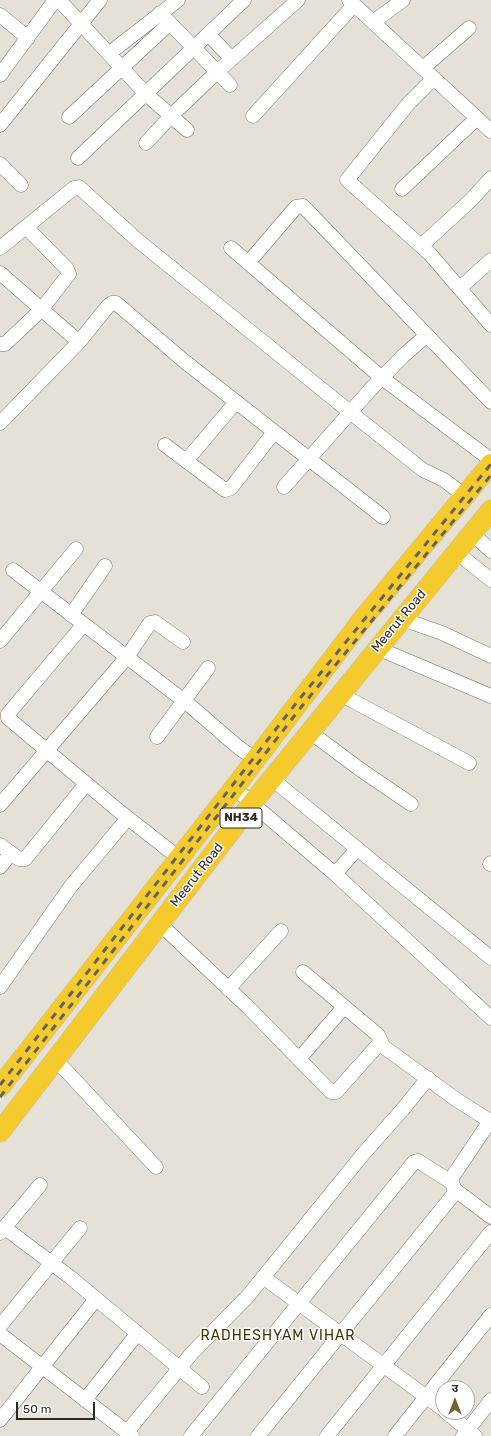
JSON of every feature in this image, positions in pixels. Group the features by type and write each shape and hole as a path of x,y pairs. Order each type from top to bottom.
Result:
{"highway":[{"name":"Meerut Road","path":"0,1087 234,788 361,621 491,464"},
{"name":"Meerut Road","path":"0,1132 253,802 491,510"}],"street":[{"path":"0,74 55,0"},
{"path":"59,0 146,94 172,115 187,130"},
{"path":"0,125 80,23 100,0"},
{"path":"69,117 122,68 165,18 178,0"},
{"path":"78,158 244,0"},
{"path":"146,143 172,115 298,0"},
{"path":"373,22 403,0"},
{"path":"254,116 351,3 491,131"},
{"path":"0,16 28,38"},
{"path":"116,48 165,18"},
{"path":"165,18 230,85"},
{"path":"423,68 469,28"},
{"path":"208,34 232,59"},
{"path":"434,78 408,104 347,178 347,181 440,264 491,325"},
{"path":"402,189 444,151 477,118"},
{"path":"0,164 21,185"},
{"path":"421,246 471,200 491,178"},
{"path":"0,248 74,188 80,187 136,239 350,412 423,470 444,480 465,496"},
{"path":"248,262 296,207 303,206 491,402"},
{"path":"0,344 5,344 41,310 70,274 67,269 26,227"},
{"path":"232,248 382,378 491,460"},
{"path":"460,288 491,260"},
{"path":"0,273 79,342"},
{"path":"0,423 79,342 108,306 112,303 116,303 184,361 383,517"},
{"path":"284,487 382,378 428,335"},
{"path":"186,461 236,402"},
{"path":"165,445 222,489 231,488 274,432"},
{"path":"472,533 491,551"},
{"path":"0,641 76,549"},
{"path":"456,552 491,580"},
{"path":"72,615 105,566"},
{"path":"13,570 184,700 238,747 255,759"},
{"path":"402,619 442,633 491,656"},
{"path":"0,805 127,657 153,621 183,642"},
{"path":"84,624 8,714 10,721 179,858"},
{"path":"377,648 491,696"},
{"path":"157,737 208,668"},
{"path":"340,694 469,763"},
{"path":"310,732 361,770 411,804"},
{"path":"272,779 491,958"},
{"path":"0,868 5,849 19,859 25,859 86,784"},
{"path":"234,788 253,802 335,874 491,1018"},
{"path":"0,987 71,886 128,818"},
{"path":"335,874 357,850"},
{"path":"160,924 299,1059 329,1091 333,1092 378,1045 383,1046"},
{"path":"228,989 281,931"},
{"path":"258,1436 342,1335 454,1194 451,1179 490,1121 383,1046 378,1035 303,972"},
{"path":"299,1059 344,1007"},
{"path":"56,1060 156,1167"},
{"path":"0,1334 130,1434 178,1369 192,1353 233,1314 364,1153 428,1078"},
{"path":"191,1436 414,1162 418,1161 453,1186 491,1217"},
{"path":"40,1185 2,1231 52,1263 178,1369 202,1387"},
{"path":"0,1326 80,1228"},
{"path":"327,1436 491,1232"},
{"path":"263,1277 435,1403"},
{"path":"0,1420 96,1299"},
{"path":"395,1436 428,1397 491,1315"},
{"path":"85,1400 137,1334"},
{"path":"454,1420 468,1434 491,1400"}],"railway":[{"path":"0,1085 297,702 491,464"},
{"path":"0,1097 302,706 491,475"}],"district":[{"name":"RADHESHYAM VIHAR","path":"278,1336"}]}
